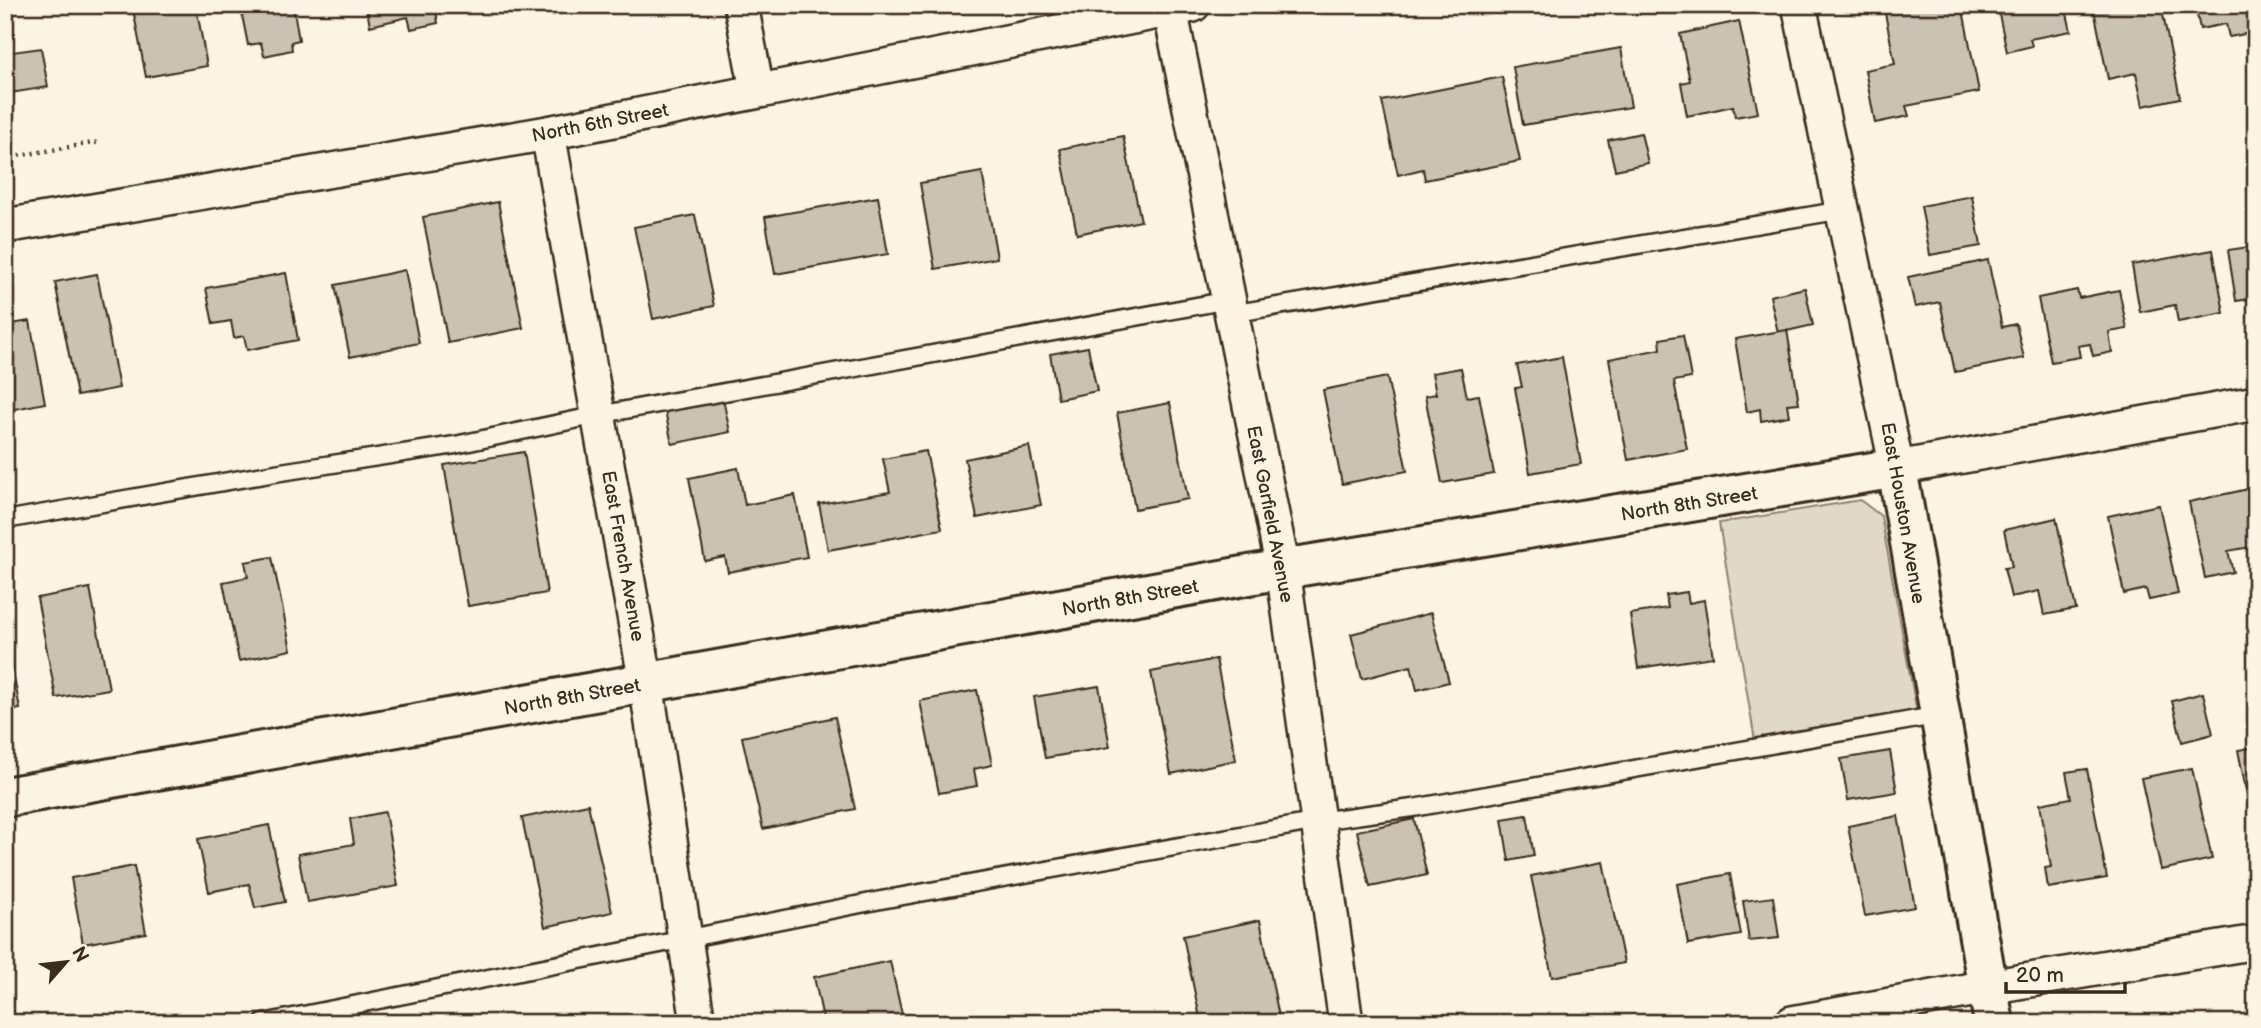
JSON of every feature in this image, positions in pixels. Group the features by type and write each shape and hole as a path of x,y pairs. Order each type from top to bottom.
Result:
{"street":[{"path":"741,5 757,90"},
{"name":"East Houston Avenue","path":"1799,5 1897,468 1991,1005"},
{"name":"North 6th Street","path":"5,226 548,133 1181,7"},
{"name":"East Garfield Avenue","path":"1181,7 1230,307 1283,569 1346,1023"},
{"name":"East French Avenue","path":"548,133 646,683 698,1023"},
{"name":"North 8th Street","path":"5,797 1283,569 1897,468 2256,404"},
{"path":"1792,1023 1991,1005 2256,942"}],"lane":[{"path":"5,520 281,471 455,445 598,415 1230,307 1843,210"},
{"path":"263,1023 881,900 1318,821 1413,808 1941,715"}],"path":[{"path":"5,158 99,142"}],"shaded area":[{"path":"1860,500 1881,516 1917,713 1755,741 1719,523"}],"building":[{"path":"156,5 196,5 207,66 146,77 133,9"},
{"path":"240,5 293,5 299,40 291,42 292,50 264,56 261,43 248,45"},
{"path":"366,5 456,7 436,11 438,23 411,29 408,17 370,26"},
{"path":"549,5 590,5 590,8 551,15"},
{"path":"1898,5 1962,5 1979,92 1906,106 1909,116 1875,123 1865,70 1895,64 1884,8"},
{"path":"1997,5 2065,5 2071,31 2030,39 2032,46 2007,52"},
{"path":"2093,5 2161,5 2180,98 2143,106 2136,73 2108,79"},
{"path":"2195,5 2256,5 2256,32 2229,37 2226,24 2200,29"},
{"path":"1739,21 1758,113 1735,117 1733,106 1687,116 1681,83 1690,81 1680,34"},
{"path":"41,48 48,87 10,93 11,102 5,103 5,53"},
{"path":"1621,48 1631,107 1523,125 1513,67"},
{"path":"1502,77 1520,161 1425,180 1423,169 1398,175 1382,101"},
{"path":"1641,133 1648,163 1615,170 1608,140"},
{"path":"1123,136 1141,221 1077,234 1060,149"},
{"path":"982,172 997,258 935,269 920,183"},
{"path":"1972,196 1981,246 1930,255 1921,206"},
{"path":"878,197 888,254 775,274 765,217"},
{"path":"498,202 523,328 448,343 423,217"},
{"path":"695,215 714,306 653,319 634,227"},
{"path":"2256,246 2256,298 2236,301 2228,250"},
{"path":"2213,250 2224,313 2178,322 2175,305 2140,312 2132,265"},
{"path":"1988,260 2002,327 2016,324 2024,358 1955,372 1940,302 1915,307 1908,277"},
{"path":"405,270 419,343 350,357 335,285"},
{"path":"286,273 298,340 247,350 244,336 234,338 231,321 213,324 206,288"},
{"path":"97,274 119,388 77,396 55,282"},
{"path":"1805,288 1813,325 1778,333 1770,296"},
{"path":"2077,290 2079,298 2119,290 2127,329 2109,332 2112,352 2093,356 2090,344 2078,346 2080,357 2051,362 2038,298"},
{"path":"30,321 45,403 5,411 5,325"},
{"path":"1787,330 1799,403 1787,404 1789,416 1761,421 1760,409 1747,412 1735,339"},
{"path":"1683,335 1691,378 1674,381 1687,449 1628,460 1609,359 1661,349 1660,339"},
{"path":"1088,347 1097,391 1058,399 1050,354"},
{"path":"1562,357 1581,464 1530,473 1515,388 1522,387 1517,365"},
{"path":"1461,368 1467,397 1479,395 1494,474 1442,483 1425,396 1436,394 1432,373"},
{"path":"1387,377 1407,471 1342,484 1323,390"},
{"path":"723,399 730,432 672,444 665,411"},
{"path":"1170,403 1188,499 1135,509 1117,413"},
{"path":"1029,446 1041,505 977,518 965,459"},
{"path":"926,451 942,529 828,550 819,504 890,492 883,459"},
{"path":"524,452 547,593 468,606 444,465"},
{"path":"738,468 745,505 795,495 807,557 728,572 725,557 705,561 689,478"},
{"path":"2253,488 2256,502 2256,546 2228,551 2233,572 2205,578 2189,502"},
{"path":"2159,505 2178,594 2149,600 2146,589 2124,594 2108,516"},
{"path":"2056,518 2076,609 2044,615 2039,591 2011,597 2004,568 2012,567 2004,530"},
{"path":"272,557 291,650 239,661 223,582 248,577 245,562"},
{"path":"90,588 109,689 56,698 37,598"},
{"path":"1687,592 1689,603 1704,600 1713,657 1638,668 1630,614 1668,608 1666,595"},
{"path":"1431,613 1449,682 1417,690 1411,666 1362,679 1351,634"},
{"path":"5,628 20,709 5,712"},
{"path":"1216,659 1236,760 1171,774 1151,672"},
{"path":"1099,686 1110,747 1045,758 1034,697"},
{"path":"977,690 992,765 974,769 977,786 939,793 920,701"},
{"path":"2203,693 2213,734 2182,742 2172,701"},
{"path":"835,717 855,809 763,829 742,737"},
{"path":"2256,747 2256,809 2250,810 2238,750"},
{"path":"1890,751 1897,792 1848,800 1841,759"},
{"path":"2192,768 2212,859 2161,870 2141,778"},
{"path":"2087,769 2107,878 2048,888 2045,868 2051,867 2040,804 2071,798 2066,772"},
{"path":"588,804 612,912 545,927 522,818"},
{"path":"385,812 398,886 307,902 298,854 354,844 350,819"},
{"path":"1527,815 1534,856 1509,861 1502,819"},
{"path":"1898,816 1915,907 1865,916 1848,826"},
{"path":"1414,819 1427,875 1370,887 1357,831"},
{"path":"269,825 285,902 255,908 249,884 209,892 198,839"},
{"path":"1603,862 1624,963 1552,977 1531,876"},
{"path":"134,866 146,933 83,944 71,878"},
{"path":"1730,874 1741,935 1688,944 1677,884"},
{"path":"1773,897 1779,938 1749,941 1743,901"},
{"path":"1260,920 1279,1017 1249,1023 1201,1023 1183,936"},
{"path":"890,961 903,1019 886,1023 824,1023 814,977"}]}
